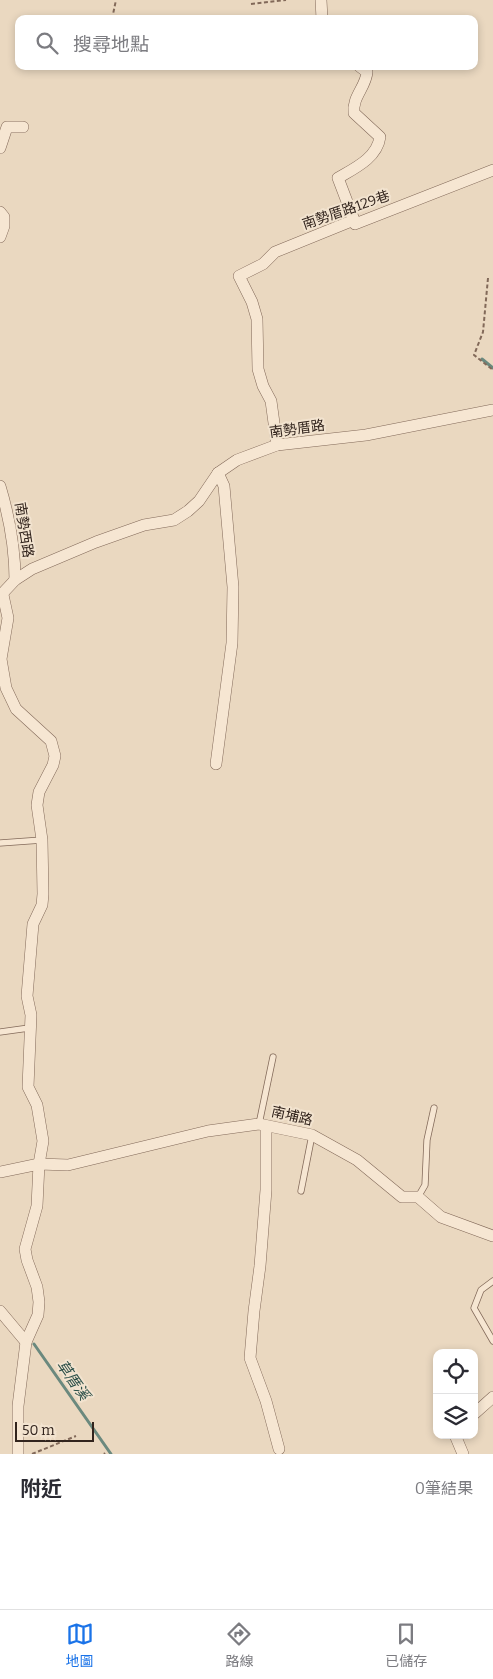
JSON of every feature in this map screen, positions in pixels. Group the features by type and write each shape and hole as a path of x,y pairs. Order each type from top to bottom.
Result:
{"street":[{"path":"321,0 322,15"},
{"path":"354,220 338,178 361,165 379,147 380,137 354,114 353,105 366,78 367,72 364,70"},
{"path":"0,148 7,127 23,127"},
{"name":"南勢厝路129巷","path":"277,445 271,401 263,386 258,369 256,319 252,302 238,276 263,264 275,252 354,220 356,224 493,170"},
{"path":"0,212 4,217 4,226 0,237"},
{"name":"南勢厝路","path":"1,595 15,580 32,569 96,542 144,525 174,520 199,501 218,473 237,460 277,445 366,435 493,410"},
{"path":"216,764 232,642 233,597 224,486 218,473"},
{"name":"南勢西路","path":"0,486 6,506 15,561 15,580"},
{"path":"1,595 8,618 1,659 6,688 16,709 50,741 55,756 53,766 39,792 37,805 42,840 43,894 42,905 33,924 26,996 30,1015 28,1087 37,1105 43,1142 39,1164 36,1206 25,1249 36,1287 39,1308 36,1321 26,1342 18,1406 18,1454"},
{"path":"263,1125 266,1190 250,1358 266,1401 279,1449"},
{"name":"南埔路","path":"0,1172 39,1164 68,1165 208,1131 263,1125 312,1135 357,1160 402,1197 418,1197 441,1218 493,1236"},
{"path":"0,1311 26,1342"},
{"path":"478,1410 493,1397"},
{"path":"457,1439 463,1454"}],"lane":[{"path":"0,843 42,840"},
{"path":"0,1032 29,1028"},
{"path":"263,1125 273,1056"},
{"path":"418,1197 425,1184 427,1140 434,1108"},
{"path":"301,1191 312,1135"},
{"path":"493,1281 481,1290 474,1308 493,1341"}],"path":[{"path":"113,15 116,0"},
{"path":"251,4 286,0"},
{"path":"488,278 483,332 474,355 493,370"},
{"path":"32,1454 76,1436"}],"waterway":[{"path":"482,359 493,368"},
{"name":"草厝溪","path":"34,1344 111,1454"}]}
